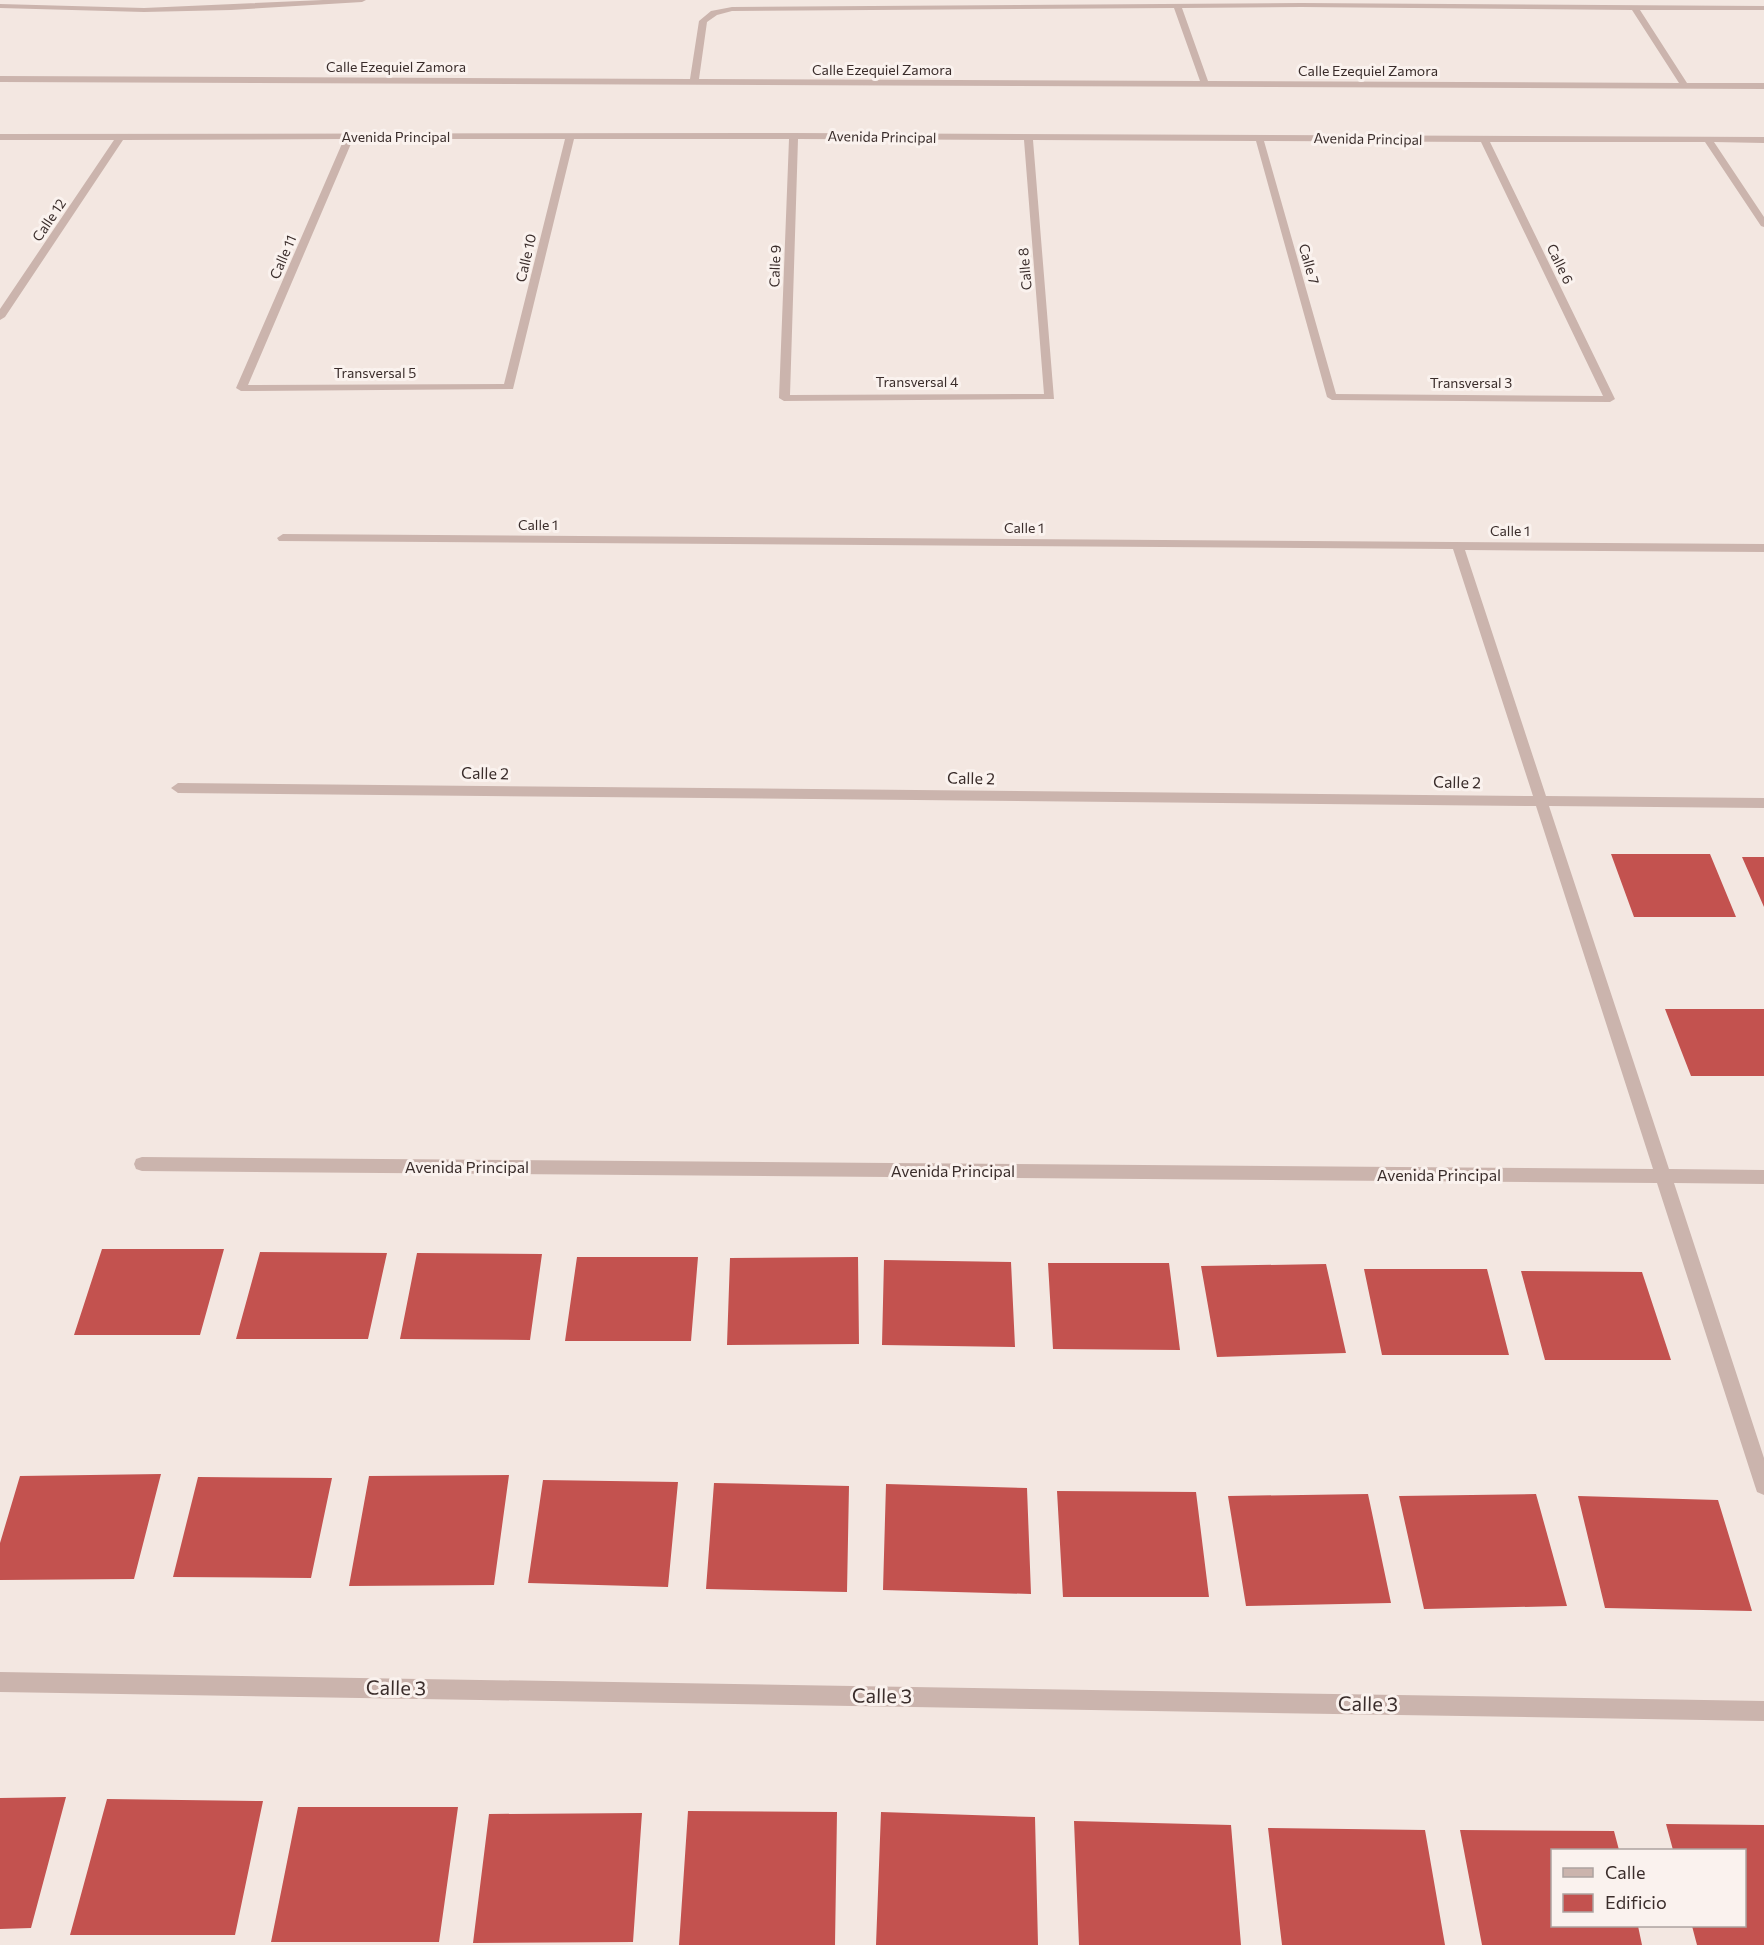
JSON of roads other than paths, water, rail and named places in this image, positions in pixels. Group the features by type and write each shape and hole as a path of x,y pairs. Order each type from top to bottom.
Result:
{"street":[{"path":"0,6 17,3 155,10 362,0"},
{"path":"1177,6 1205,84"},
{"path":"694,82 703,21 708,15 720,11 1177,6 1764,8"},
{"path":"1634,7 1685,86"},
{"name":"Calle Ezequiel Zamora","path":"0,80 1764,86"},
{"name":"Calle 10","path":"509,387 570,136"},
{"name":"Avenida Principal","path":"0,137 794,136 1764,140"},
{"name":"Calle 9","path":"784,398 794,136"},
{"name":"Calle 12","path":"0,317 120,137"},
{"name":"Calle 11","path":"241,388 349,137"},
{"name":"Calle 7","path":"1259,137 1332,397"},
{"name":"Calle 8","path":"1028,138 1050,397"},
{"name":"Calle 6","path":"1485,140 1610,399"},
{"path":"1708,140 1764,224"},
{"name":"Transversal 5","path":"241,388 509,387"},
{"name":"Transversal 4","path":"784,398 1050,397"},
{"name":"Transversal 3","path":"1332,397 1610,399"},
{"name":"Calle 1","path":"283,538 1764,549"},
{"path":"1458,546 1764,1486"},
{"name":"Calle 2","path":"178,788 1764,803"},
{"name":"Avenida Principal","path":"142,1164 1764,1177"},
{"name":"Calle 3","path":"0,1682 1764,1711"}]}
